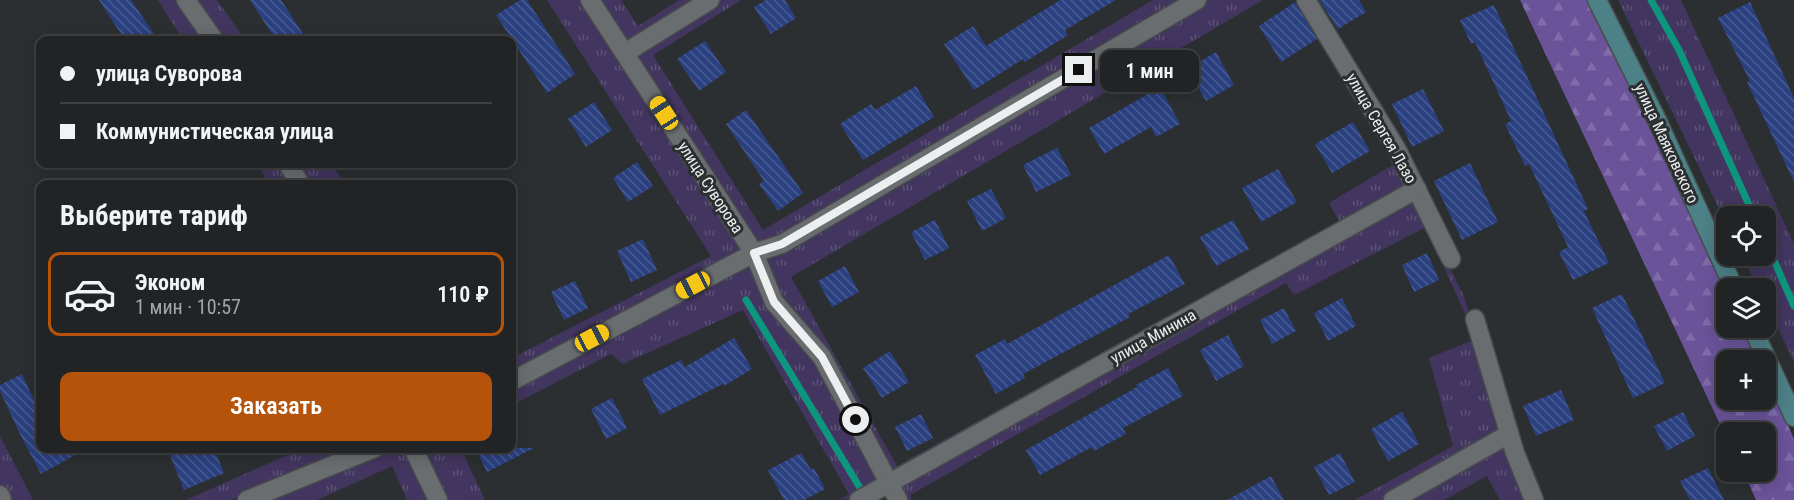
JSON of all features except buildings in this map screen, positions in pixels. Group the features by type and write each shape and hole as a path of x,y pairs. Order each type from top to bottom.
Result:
{"main road":[{"name":"улица Маяковского","path":"1597,0 1729,278"},
{"path":"1757,338 1794,417"}],"street":[{"path":"186,0 211,36"},
{"name":"улица Суворова","path":"590,0 754,253 774,302 822,357 898,500"},
{"path":"625,53 710,0"},
{"path":"516,379 754,253 782,244 1197,0"},
{"name":"улица Сергея Лазо","path":"1306,0 1397,150 1451,259"},
{"name":"улица Минина","path":"859,500 1417,189"},
{"path":"1476,319 1509,434 1534,500"},
{"path":"1393,500 1509,434"},
{"path":"247,500 363,453"},
{"path":"415,453 438,500"},
{"path":"0,495 3,500"}],"green space":[{"path":"158,0 179,0 205,36 180,36"},
{"path":"193,0 217,0 242,36 218,36"},
{"path":"547,0 582,0 745,252 516,373 516,356 711,256"},
{"path":"598,0 621,0 638,26 679,0 702,0 628,47"},
{"path":"717,0 741,0 653,55 763,230 1153,0 1183,0 779,237 757,246 633,53"},
{"path":"1208,0 1263,0 791,277 897,466 1339,221 1329,203 1396,163 1411,189 892,476 778,299 762,256 786,249"},
{"path":"1520,0 1587,0 1643,109 1720,278 1716,278 1716,338 1749,338 1754,350 1716,350 1716,410 1776,410 1776,398 1794,439 1794,500 1756,500 1748,482 1776,482 1776,422 1719,422"},
{"path":"1618,0 1681,0 1794,244 1794,362 1776,324 1776,278 1753,278 1747,266 1776,266 1776,206 1718,206"},
{"path":"259,168 286,168 293,180 267,180"},
{"path":"297,168 334,168 342,180 305,180"},
{"path":"1415,195 1464,297 1530,500 1500,500 1487,476 1444,500 1355,500 1453,446 1429,358 1471,341 1469,323 1426,227 1294,295 1286,283 910,495 912,500 903,500 896,487"},
{"path":"750,259 816,359 880,478 868,490 839,500 849,494 743,310 623,364 611,354 516,403 516,386"},
{"path":"0,436 33,500 8,500 0,484"},
{"path":"292,453 347,453 231,500 186,500"},
{"path":"378,453 409,453 432,500 407,500 392,466 317,500 263,500"},
{"path":"422,453 463,453 485,500 444,500"}],"waterway":[{"path":"1651,0 1679,50 1749,206"},
{"path":"1776,265 1794,306"},
{"path":"746,300 865,496"}],"route":[{"path":"856,420 822,357 774,302 754,253 782,244 1079,70"}]}
